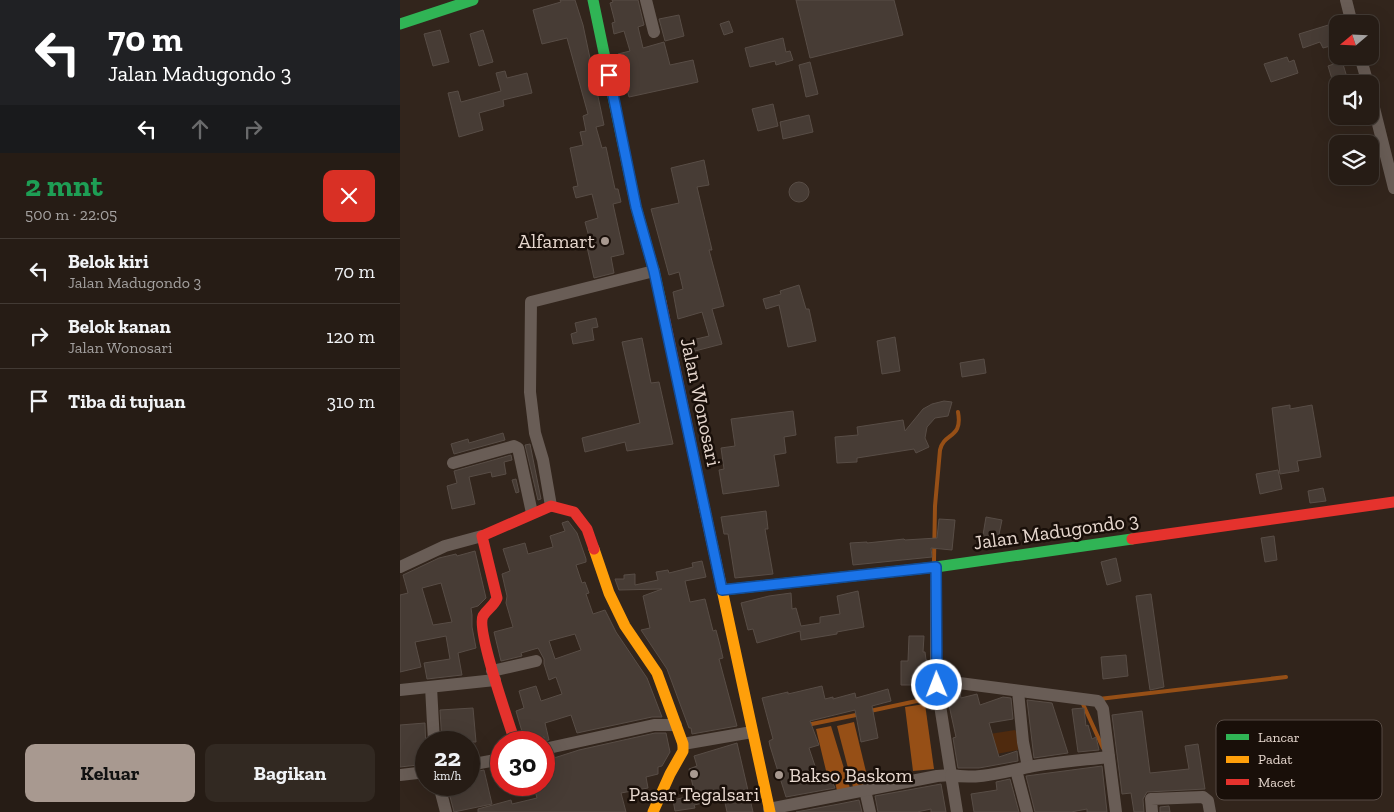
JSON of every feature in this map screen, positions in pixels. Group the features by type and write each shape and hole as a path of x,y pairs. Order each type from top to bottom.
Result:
{"main road":[{"path":"400,24 472,0"},
{"name":"Jalan Wonosari","path":"593,0 636,207 654,271 769,811"},
{"name":"Jalan Madugondo 3","path":"722,590 936,567 1394,502"},
{"path":"511,731 493,675 482,624 483,616 495,604 497,598 482,536 552,506 574,512 583,522 609,593 625,626 657,673 683,744 680,756 653,812"}],"street":[{"path":"646,0 654,32"},
{"path":"1346,0 1350,15"},
{"path":"1378,125 1394,188"},
{"path":"552,506 544,460 535,433 530,392 531,302 654,271"},
{"path":"453,464 514,446 518,448 532,513"},
{"path":"400,567 445,546 482,536"},
{"path":"936,567 936,682 957,812"},
{"path":"400,690 493,675 536,660"},
{"path":"936,682 1098,701 1103,709 1116,812"},
{"path":"432,686 434,731"},
{"path":"1018,691 1023,742 1022,768 1027,812"},
{"path":"555,748 654,725 676,725"},
{"path":"683,744 753,736"},
{"path":"769,811 936,776 970,777 1022,768 1110,757"},
{"path":"400,775 415,773"},
{"path":"866,790 870,812"},
{"path":"442,796 446,812"},
{"path":"1152,812 1151,799 1203,797 1208,801 1210,812"}],"shaded area":[{"path":"925,704 934,769 913,771 905,707"},
{"path":"854,722 869,784 853,787 837,726"},
{"path":"831,726 850,788 837,791 835,781 828,779 816,729"},
{"path":"1015,730 1020,737 1018,750 980,757 977,736"}],"building":[{"path":"560,0 575,0 583,25 604,125 596,127 602,148 606,147 615,189 618,189 621,202 613,204 624,254 611,257 614,273 594,278 585,238 589,237 585,222 598,218 592,194 576,198 573,187 578,186 570,148 583,145 580,132 586,131 583,116 588,114 567,38 542,44 533,10 561,2"},
{"path":"612,0 638,0 644,25 638,27 643,48 664,42 670,65 693,60 698,82 629,97 618,54 630,51 624,31 614,34 612,23 615,22 610,3 613,2"},
{"path":"796,0 894,0 903,35 810,58"},
{"path":"679,15 684,36 665,41 659,19"},
{"path":"729,21 733,32 724,35 720,24"},
{"path":"1329,25 1329,46 1323,48 1320,42 1303,48 1299,34"},
{"path":"440,30 449,62 433,66 424,34"},
{"path":"483,30 493,62 479,66 470,34"},
{"path":"783,38 786,52 790,51 793,60 776,65 775,61 750,67 745,48"},
{"path":"1287,57 1289,62 1294,60 1298,73 1271,82 1264,64"},
{"path":"810,62 818,94 806,97 799,65"},
{"path":"1343,65 1346,74 1331,75 1328,66"},
{"path":"505,71 507,78 527,73 532,93 503,100 504,106 479,113 483,130 459,137 448,93 458,91 461,102 501,91 496,73"},
{"path":"773,104 778,126 758,131 752,109"},
{"path":"809,115 813,132 783,139 780,122"},
{"path":"704,160 709,185 697,187 712,250 709,250 724,306 712,309 722,344 695,351 692,340 709,336 702,312 678,319 673,292 683,289 679,272 669,275 651,209 679,203 671,168"},
{"path":"799,182 806,185 809,192 806,199 799,202 792,199 789,192 792,185"},
{"path":"799,285 806,309 809,309 816,341 788,347 779,305 766,309 763,299 781,294 780,291"},
{"path":"596,318 598,327 592,328 594,340 573,344 571,334 577,332 575,323"},
{"path":"895,337 900,371 882,374 877,341"},
{"path":"642,338 651,383 659,382 673,444 627,451 625,442 585,452 582,438 640,423 622,342"},
{"path":"984,359 986,373 962,377 960,363"},
{"path":"944,401 952,402 948,416 935,418 927,427 925,438 929,447 916,453 914,449 857,458 857,462 837,463 835,437 858,435 857,427 903,420 905,431 923,409"},
{"path":"1290,405 1290,409 1312,405 1321,457 1297,461 1299,471 1280,474 1272,408"},
{"path":"793,411 796,435 784,437 786,453 774,455 779,486 723,494 719,470 724,469 721,448 735,446 731,419"},
{"path":"503,433 505,440 454,454 451,444 468,439 469,443"},
{"path":"530,444 541,499 538,500 525,445"},
{"path":"511,455 512,460 504,462 506,474 492,477 491,472 469,477 475,504 452,509 447,486 457,483 454,471"},
{"path":"1278,470 1282,489 1260,494 1256,474"},
{"path":"516,479 519,492 516,493 512,480"},
{"path":"1323,488 1326,501 1310,503 1308,491"},
{"path":"766,511 768,529 765,529 773,574 735,578 728,534 724,534 721,517"},
{"path":"986,517 1002,520 997,544 982,541"},
{"path":"939,519 955,520 952,550 931,548 932,557 853,565 850,543 937,538"},
{"path":"568,521 577,533 586,559 586,562 576,565 582,583 585,582 589,593 586,594 593,614 605,610 616,632 647,678 662,717 652,717 577,733 571,715 545,723 547,731 522,731 516,711 524,708 519,691 536,686 541,701 562,694 556,677 549,680 544,659 538,648 521,653 522,656 501,661 494,632 513,627 506,603 507,596 502,574 510,571 503,549 525,543 528,554 553,547 550,536 565,531 562,523","holes":["575,634 581,650 555,659 549,641"]},
{"path":"1274,536 1277,560 1265,562 1261,538"},
{"path":"475,551 486,598 478,606 471,608 476,648 458,653 462,675 427,679 424,663 450,659 446,636 415,642 421,667 400,672 400,595 408,593 403,575 439,558 456,554 457,556","holes":["441,583 452,622 433,625 422,588"]},
{"path":"1116,558 1121,581 1107,585 1101,562"},
{"path":"702,561 706,577 685,581 690,602 705,599 713,631 716,630 720,645 723,658 719,659 737,726 692,734 667,669 641,630 650,628 643,596 662,589 619,590 615,579 624,579 624,575 635,574 635,585 658,580 656,572 668,570 669,573 693,567 692,563"},
{"path":"858,591 864,627 801,640 800,631 757,643 753,629 748,630 741,603 791,593 792,609 796,608 801,626 820,623 820,617 840,614 837,596"},
{"path":"1151,594 1164,687 1150,690 1136,596"},
{"path":"909,636 924,636 923,652 925,652 927,660 928,679 922,679 922,685 901,685 901,661 908,661"},
{"path":"1126,655 1128,676 1103,679 1101,657"},
{"path":"822,686 825,699 833,697 833,699 855,693 856,698 888,689 891,701 872,706 878,738 861,742 855,710 810,721 819,745 809,748 821,784 832,781 835,788 786,797 770,746 769,741 773,739 762,698"},
{"path":"960,693 961,698 977,694 980,705 1003,697 1011,698 1013,719 989,723 999,757 1017,751 1018,761 979,768 958,768 953,738 956,737 947,696"},
{"path":"1027,700 1052,703 1068,753 1034,758"},
{"path":"473,708 475,731 441,731 440,710"},
{"path":"1084,708 1086,726 1088,725 1092,739 1096,737 1099,750 1078,752 1072,709"},
{"path":"1142,711 1150,773 1189,769 1185,746 1198,744 1205,789 1147,792 1143,799 1144,812 1134,812 1131,793 1122,794 1112,715"},
{"path":"425,723 425,731 415,731 415,765 400,767 400,725"},
{"path":"655,733 666,733 670,752 662,766 658,767 658,774 646,777 648,788 621,793 626,812 478,812 478,809 511,800 512,804 537,798 536,796 555,796 555,758 579,750"},
{"path":"737,743 753,812 727,812 724,798 694,805 695,808 675,811 673,800 695,795 689,769 697,766 694,756"},
{"path":"1102,766 1107,812 1087,812 1087,809 1071,812 1035,812 1026,776"},
{"path":"484,770 492,804 454,812 450,796 480,796 480,771"},
{"path":"1010,779 1019,812 974,812 971,794 997,790 996,782"},
{"path":"941,784 946,812 931,812 931,809 917,812 878,812 875,796"},
{"path":"859,800 862,812 796,812 839,804"},
{"path":"1169,806 1170,812 1160,812 1160,807"}],"waterway":[{"path":"934,561 935,506 940,450 945,440 958,427 958,412"},
{"path":"1099,699 1286,677"},
{"path":"870,711 926,699 931,682"},
{"path":"1082,702 1103,748"},
{"path":"807,725 861,714"}],"traffic: fast":[{"path":"400,24 473,0"},
{"path":"593,0 636,207 661,302"},
{"path":"722,590 936,567 1132,539"}],"traffic: slow":[{"path":"704,506 770,812"},
{"path":"594,549 609,593 625,626 657,673 683,744 683,751 670,774 653,812"}],"traffic: jam":[{"path":"661,302 704,506"},
{"path":"1132,539 1394,502"},
{"path":"511,731 484,639 483,616 497,598 482,536 551,506 574,512 587,529 594,549"}],"place":[{"name":"Alfamart","path":"605,241"},
{"name":"Pasar Tegalsari","path":"694,774"},
{"name":"Bakso Baskom","path":"779,775"}],"route":[{"path":"609,75 636,207 654,271 722,590 936,567 937,685"}]}
